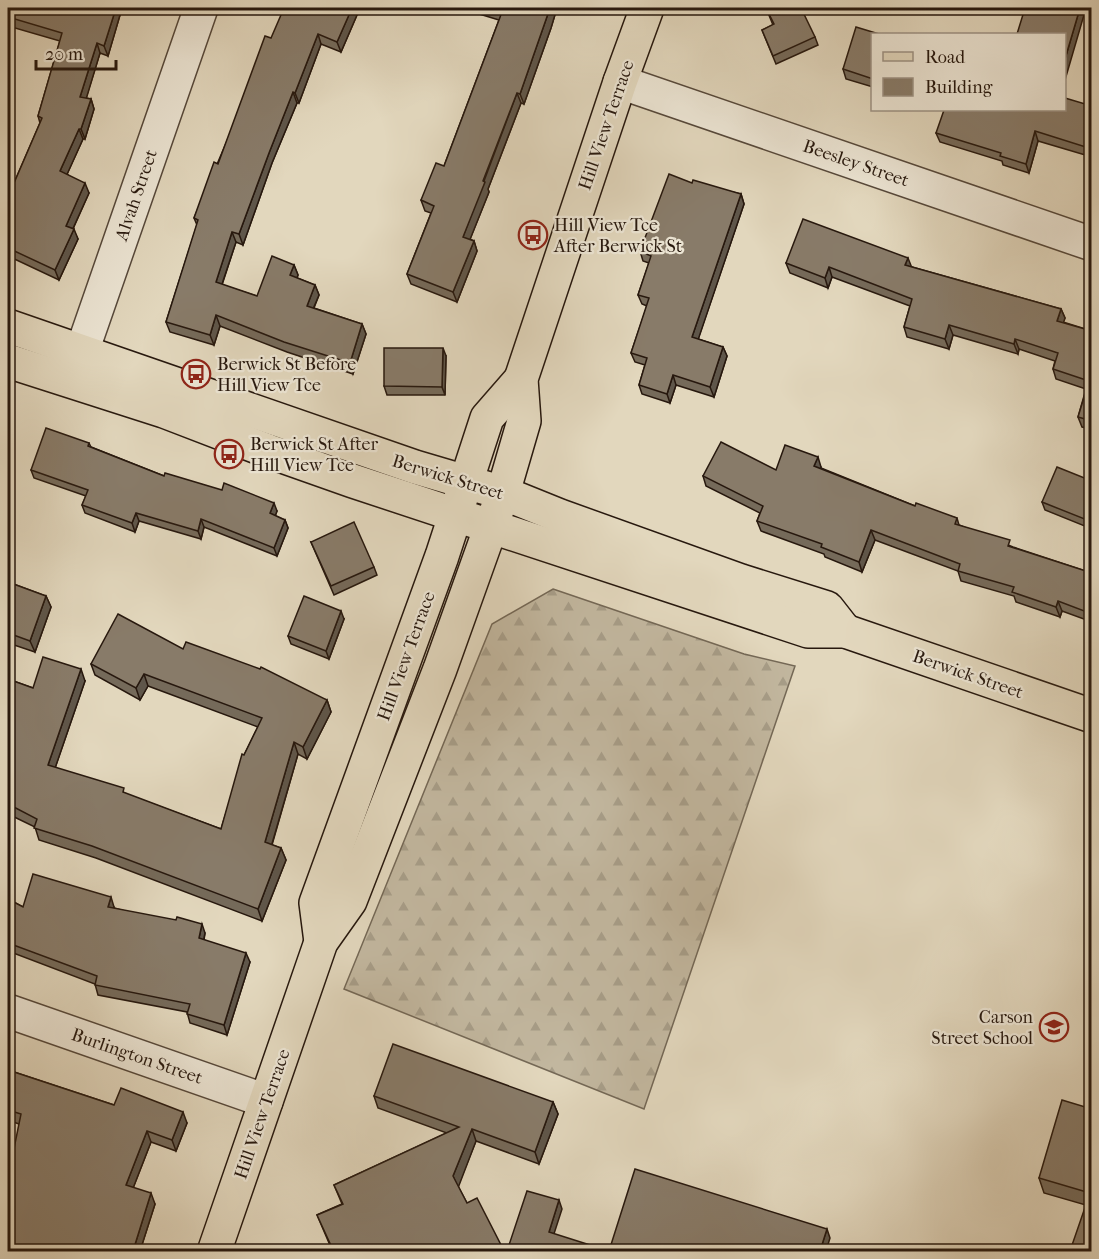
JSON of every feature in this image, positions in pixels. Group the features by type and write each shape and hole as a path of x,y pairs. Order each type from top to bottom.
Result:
{"main road":[{"name":"Hill View Terrace","path":"214,1251 321,942 350,901 432,691 492,526 524,421 521,379 647,8"},
{"name":"Berwick Street","path":"8,326 416,467 503,493 613,535 827,608 846,631"},
{"name":"Berwick Street","path":"8,362 164,411 268,452 808,632 846,631 1092,717"},
{"name":"Hill View Terrace","path":"321,942 316,903 456,514 486,418 521,379"}],"street":[{"name":"Alvah Street","path":"72,381 201,8"},
{"name":"Beesley Street","path":"620,82 1092,243"},
{"name":"Burlington Street","path":"8,1011 266,1101"}],"green space":[{"path":"553,589 744,654 795,666 644,1109 344,989 492,624"}],"building":[{"path":"8,8 116,8 104,46 97,43 80,97 91,99 81,129 60,171 85,183 66,226 74,229 55,270 8,248 8,197 42,118 38,116 62,33 8,17"},
{"path":"284,8 352,8 337,42 318,34 295,93 293,92 239,234 232,232 216,282 257,296 272,256 294,265 290,275 315,285 307,306 362,324 350,363 284,342 216,315 210,335 166,322 198,220 194,218 214,162 218,164 265,36 271,38"},
{"path":"488,8 550,8 520,94 517,93 463,237 474,241 453,292 407,274 434,206 421,200 436,163 444,166 502,12"},
{"path":"766,8 801,8 815,37 773,56 762,30 774,24"},
{"path":"1025,8 1080,8 1066,56 1066,33 1017,33"},
{"path":"856,27 876,33 871,33 871,78 843,69"},
{"path":"1066,98 1092,106 1092,149 1035,131 1026,164 1000,156 1001,153 936,133 944,111 1066,111"},
{"path":"669,174 692,183 693,180 741,194 692,337 723,347 710,387 673,375 667,394 639,385 647,358 631,353 649,298 638,295 651,256 640,251"},
{"path":"803,219 908,258 905,265 1061,309 1057,321 1092,331 1092,421 1078,417 1089,381 1053,369 1058,353 1015,339 1014,344 949,325 945,339 904,327 912,299 829,267 825,278 786,263"},
{"path":"384,348 443,348 442,387 384,386"},
{"path":"46,428 89,443 88,446 164,476 165,473 222,490 224,483 274,503 270,513 285,520 274,548 201,519 198,531 136,513 132,523 82,505 88,490 31,470"},
{"path":"721,442 776,470 785,445 818,457 814,466 915,506 916,503 957,518 955,524 1010,540 1008,546 1092,573 1092,614 1058,601 1056,607 1012,592 1014,587 958,571 960,564 871,530 859,562 821,547 822,544 757,521 763,506 703,476"},
{"path":"1057,467 1092,481 1092,522 1042,502"},
{"path":"354,522 374,567 331,586 311,542"},
{"path":"8,582 46,596 30,641 8,633"},
{"path":"304,596 341,611 326,651 288,636"},
{"path":"118,614 183,649 186,642 260,669 261,667 327,700 303,747 294,742 265,842 281,848 258,909 92,846 34,828 37,819 8,804 8,679 33,688 43,657 81,669 48,765 124,788 123,792 221,829 242,754 244,755 262,718 144,674 136,688 91,664"},
{"path":"33,874 111,897 108,907 176,920 177,917 202,924 199,938 246,953 224,1025 187,1014 190,1004 95,985 97,976 8,943 8,899 23,907"},
{"path":"393,1044 553,1102 535,1152 472,1129 453,1176 467,1203 477,1198 501,1245 487,1251 329,1251 333,1250 317,1215 343,1204 334,1185 459,1127 374,1096"},
{"path":"8,1070 114,1105 121,1088 183,1112 172,1140 147,1131 126,1185 151,1193 133,1251 8,1251 8,1178 21,1114 8,1110"},
{"path":"1062,1100 1092,1109 1092,1251 1070,1251 1090,1193 1039,1178"},
{"path":"635,1169 827,1229 820,1251 609,1251"},
{"path":"527,1191 559,1200 549,1232 609,1251 507,1251"}],"place":[{"name":"Hill View Tce After Berwick St","path":"533,235"},
{"name":"Berwick St Before Hill View Tce","path":"196,374"},
{"name":"Berwick St After Hill View Tce","path":"229,454"},
{"name":"Carson Street School","path":"1054,1027"}]}
